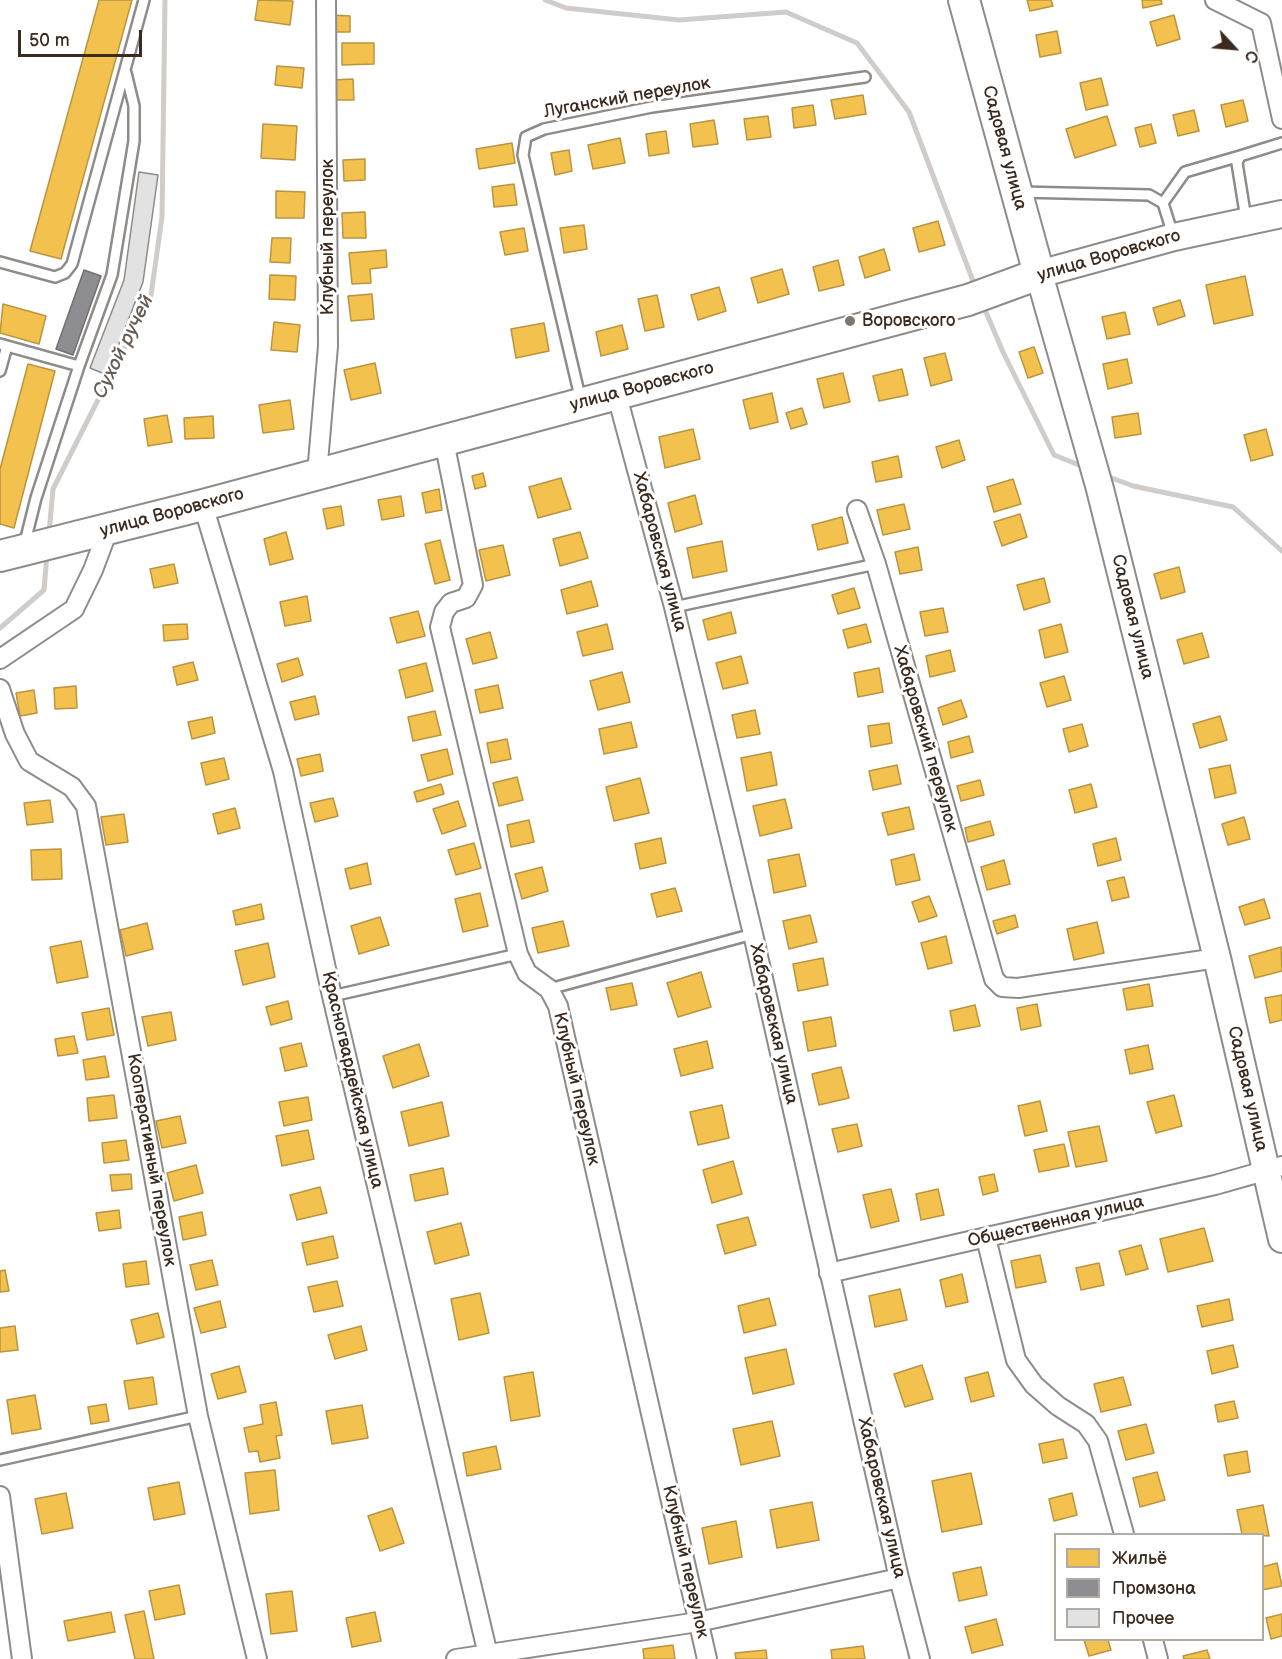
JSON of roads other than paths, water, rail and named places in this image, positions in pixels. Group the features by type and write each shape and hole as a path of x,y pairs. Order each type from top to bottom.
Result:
{"main road":[{"name":"Садовая улица","path":"964,0 1039,274"},
{"name":"улица Воровского","path":"11,554 203,505 581,404 616,392 968,300 1039,274"}],"street":[{"name":"Клубный переулок","path":"317,474 328,346 326,0"},
{"path":"1215,0 1261,23 1282,119"},
{"name":"улица Воровского","path":"1039,274 1174,237 1282,214"},
{"name":"Садовая улица","path":"1039,274 1100,489 1217,958 1274,1169 1282,1239"},
{"name":"Хабаровская улица","path":"616,392 674,607 753,934 898,1578 920,1659"},
{"name":"Клубный переулок","path":"444,441 472,585 466,598 451,603 444,612 440,627 518,954 527,973 549,989 558,1006 707,1659"},
{"name":"Красногвардейская улица","path":"203,505 283,771 332,996 488,1656"},
{"name":"Хабаровский переулок","path":"857,510 876,564 989,968 994,979 1002,987 1018,988 1217,958"},
{"path":"0,659 74,609 93,570 108,530"},
{"name":"Кооперативный переулок","path":"0,689 15,734 30,761 72,787 86,806 198,1416 257,1659"},
{"name":"Общественная улица","path":"829,1273 1274,1169"},
{"path":"986,1238 1016,1360 1034,1385 1058,1406 1086,1424 1098,1441 1124,1533"},
{"path":"0,1496 22,1659"},
{"path":"456,1659 488,1656 698,1622 898,1578"},
{"path":"1153,1641 1158,1659"}],"lane":[{"path":"0,262 55,277 65,273 72,264 126,73 144,0"},
{"path":"11,554 36,498 79,366 112,275 132,152 134,106 126,73"},
{"name":"Луганский переулок","path":"581,404 523,155 526,137 544,129 652,107 865,77"},
{"path":"1163,202 1185,172 1282,143"},
{"path":"1240,156 1237,164 1246,221"},
{"path":"1016,192 1149,195 1163,202 1174,237"},
{"path":"0,371 3,345 79,366"},
{"path":"674,607 876,564"},
{"path":"549,989 753,934"},
{"path":"332,996 518,954"},
{"path":"0,1460 198,1416"}],"waterway":[{"name":"Сухой ручей","path":"49,533 53,489 151,295 162,217 165,0"},
{"path":"545,0 566,8 679,20 786,12 857,43 909,112 976,289"},
{"path":"983,305 1003,352 1054,455 1084,467"},
{"path":"1104,475 1133,486 1233,507 1282,551"},
{"name":"Сухой ручей","path":"0,628 44,590 47,554"}],"place":[{"name":"Воровского","path":"850,321"}]}
